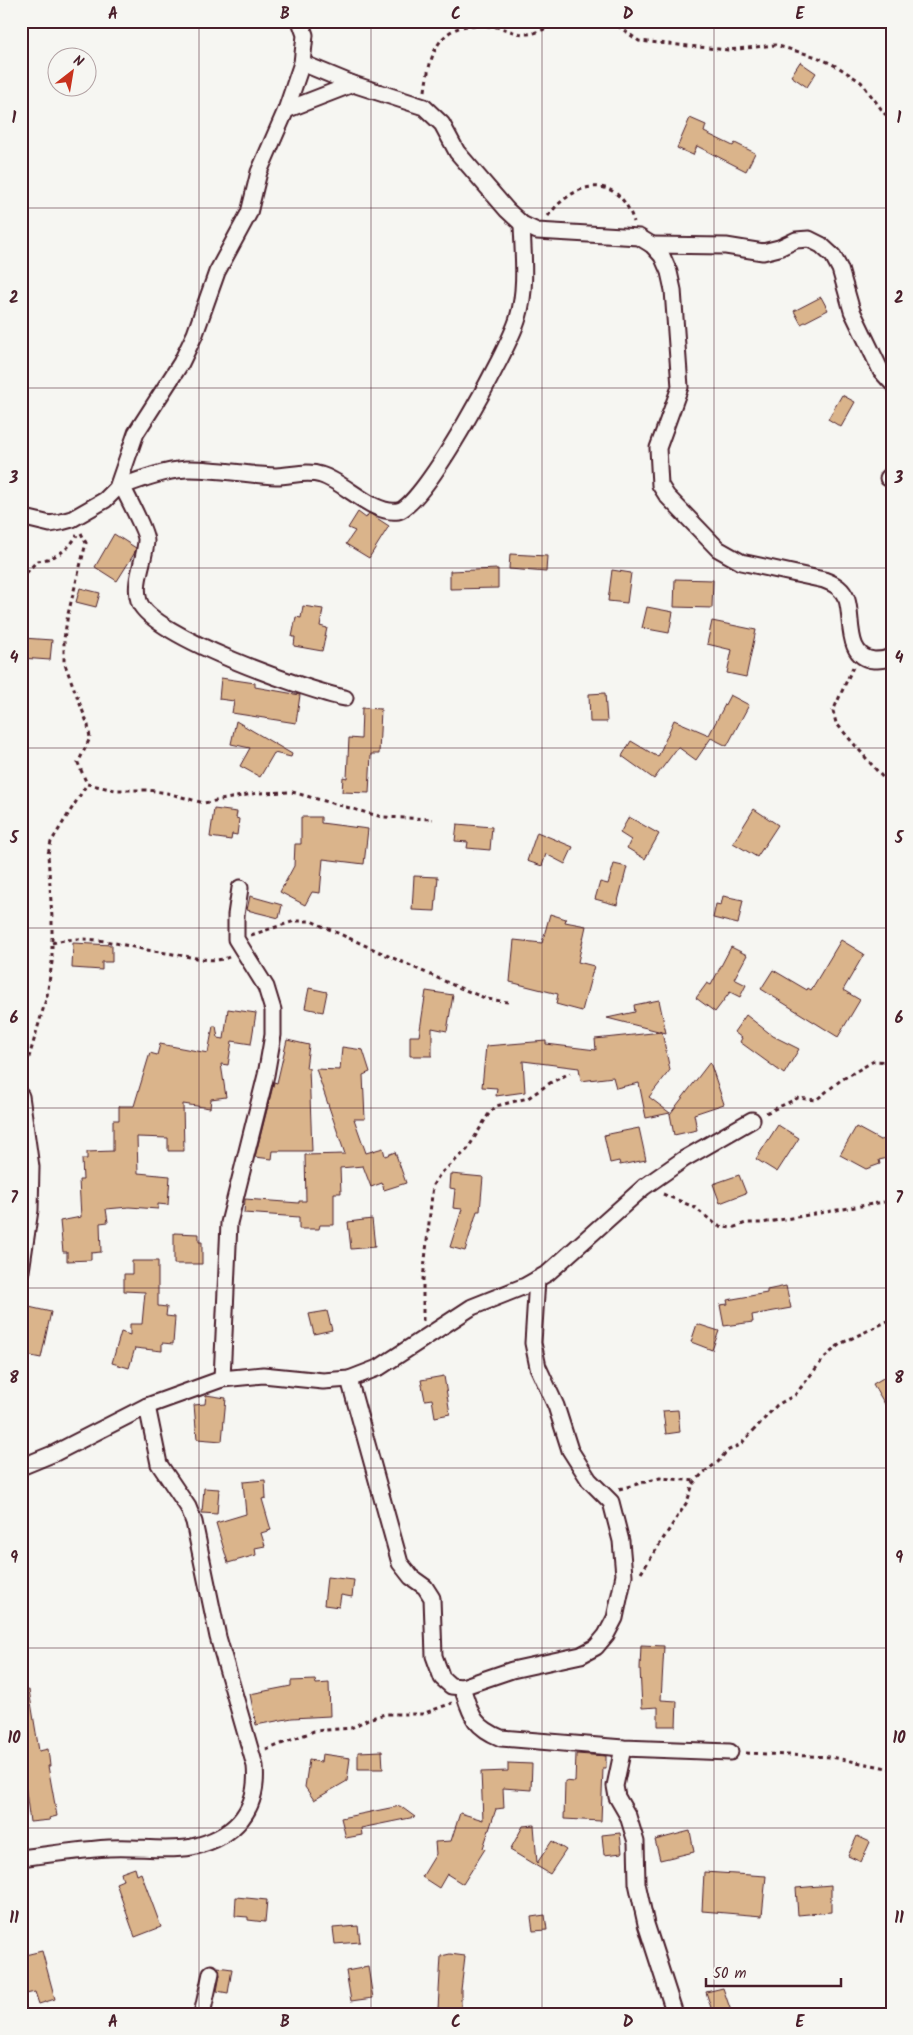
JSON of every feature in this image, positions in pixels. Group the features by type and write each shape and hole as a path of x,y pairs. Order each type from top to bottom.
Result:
{"street":[{"path":"300,21 305,35 302,63 286,110 259,172 249,213 217,272 195,334 181,364 136,433 120,487 145,535 138,587 140,604 144,609 171,631 220,656 320,693 346,698"},
{"path":"302,63 354,84 424,107 442,124 457,152 507,210 522,224 537,230 645,241 726,246 763,252 779,248 796,240 809,239 821,245 833,256 840,269 852,312 881,371 892,383"},
{"path":"286,110 354,84"},
{"path":"21,517 50,524 67,520 105,500 120,487 162,473 186,469 278,476 311,473 337,482 382,509 399,511 409,506 437,470 474,409 518,319 523,292 522,224"},
{"path":"645,241 662,256 669,272 673,290 680,387 658,448 660,485 667,496 718,549 728,556 741,562 824,580 837,585 847,601 850,631 859,653 868,659 878,660 892,655"},
{"path":"222,1379 230,1223 266,1075 273,1035 274,1010 266,986 240,944 236,915 240,888"},
{"path":"21,1096 32,1167 30,1210 21,1271"},
{"path":"21,1467 55,1453 147,1406 222,1379 263,1375 323,1381 349,1379 380,1367 472,1307 537,1280 644,1187 684,1159 752,1120"},
{"path":"464,1692 512,1670 581,1655 596,1647 606,1635 615,1618 624,1576 622,1541 611,1502 589,1480 570,1450 556,1406 538,1367 533,1343 537,1280"},
{"path":"349,1379 400,1563 411,1578 425,1587 432,1598 434,1656 442,1678 451,1686 464,1692 475,1722 487,1732 501,1738 622,1748 730,1752"},
{"path":"21,1858 110,1848 191,1847 222,1837 241,1820 254,1800 256,1783 252,1756 218,1637 194,1522 188,1506 159,1464 147,1406"},
{"path":"622,1748 616,1786 618,1798 628,1816 636,1842 639,1891 646,1924 675,2014"},
{"path":"202,2014 210,1973"}],"path":[{"path":"424,107 428,68 437,46 448,32 462,25 524,34 544,30 559,21"},
{"path":"611,21 639,41 728,50 776,45 817,57 838,67 861,82 885,114 892,117"},
{"path":"537,230 552,211 575,191 592,185 607,188 620,197 631,213 645,241"},
{"path":"21,579 36,561 49,560 66,549 80,530 86,543 68,614 64,662 88,725 90,738 78,764 88,784"},
{"path":"859,653 833,711 836,723 884,779 892,783"},
{"path":"88,784 115,790 148,790 167,793 204,803 258,793 292,792 382,817 433,819"},
{"path":"21,1084 47,996 52,943 51,876 48,854 51,842 88,784"},
{"path":"52,943 69,938 116,941 142,949 222,960 240,944 295,921 311,921 459,988 487,999 508,1002"},
{"path":"752,1120 798,1098 816,1100 841,1080 874,1061 892,1062"},
{"path":"422,1339 423,1279 433,1185 440,1174 467,1150 488,1115 496,1106 528,1098 550,1083 570,1073"},
{"path":"644,1187 694,1207 718,1226 732,1228 746,1223 762,1223 884,1202"},
{"path":"621,1592 637,1581 688,1502 696,1481 727,1451 741,1444 777,1405 795,1395 824,1358 840,1344 892,1319"},
{"path":"604,1494 633,1484 660,1478 696,1481"},
{"path":"252,1756 288,1739 314,1731 350,1728 368,1719 385,1714 422,1714 464,1692"},
{"path":"730,1752 831,1757 892,1769"}],"building":[{"path":"800,62 816,73 807,87 791,76"},
{"path":"690,118 706,125 704,132 733,146 735,143 755,153 746,171 697,146 693,155 677,148"},
{"path":"821,297 828,310 801,324 794,311"},
{"path":"842,395 855,402 841,427 828,419"},
{"path":"358,512 366,518 369,513 389,526 369,558 346,544 355,531 348,528"},
{"path":"114,534 136,548 117,581 95,567"},
{"path":"510,554 547,556 546,572 509,569"},
{"path":"498,569 498,588 450,589 450,571"},
{"path":"612,570 631,573 627,603 608,601"},
{"path":"675,579 713,580 712,608 674,607"},
{"path":"80,588 100,593 96,607 76,602"},
{"path":"303,606 323,609 320,626 327,628 322,651 294,646 295,637 292,637 296,617 301,618"},
{"path":"647,607 673,612 669,633 642,628"},
{"path":"712,621 756,630 746,677 727,673 732,650 707,644"},
{"path":"23,638 52,640 50,660 21,658"},
{"path":"221,678 255,683 255,687 300,695 296,723 232,713 234,701 219,699"},
{"path":"605,693 607,722 590,722 589,694"},
{"path":"730,695 749,705 727,746 711,738 696,760 678,747 654,779 622,756 631,741 658,757 674,720 709,735"},
{"path":"362,708 381,709 379,754 371,754 369,793 342,792 343,777 347,778 349,738 361,739"},
{"path":"236,721 292,754 291,757 274,753 260,777 240,766 250,748 231,744"},
{"path":"214,809 237,812 236,818 239,819 237,835 232,834 231,840 210,837"},
{"path":"754,809 778,825 757,857 733,843"},
{"path":"301,817 321,817 321,823 368,829 364,864 323,859 320,893 312,892 305,905 280,892 294,866 295,844 301,844"},
{"path":"629,817 659,834 645,859 627,848 631,840 620,833"},
{"path":"457,824 492,827 490,850 467,848 468,842 455,841"},
{"path":"537,832 573,847 565,864 546,854 542,866 527,861"},
{"path":"614,864 627,867 617,905 595,899 600,882 608,884"},
{"path":"414,876 438,877 435,911 412,910"},
{"path":"250,896 282,905 279,918 247,910"},
{"path":"723,896 743,900 738,924 713,918 716,904 721,905"},
{"path":"550,914 566,919 565,922 586,926 578,962 594,966 582,1011 556,1004 558,994 510,982 514,940 542,943"},
{"path":"841,940 864,954 843,990 860,1000 838,1037 761,989 773,970 807,990 808,988 811,990"},
{"path":"73,943 112,945 112,962 102,962 102,970 72,968"},
{"path":"731,947 747,955 734,979 746,985 740,997 730,992 715,1012 696,998 707,983 711,985"},
{"path":"309,988 327,992 323,1012 305,1008"},
{"path":"426,991 453,995 447,1031 432,1028 432,1056 410,1056 410,1036 419,1036"},
{"path":"659,1000 666,1033 607,1018 635,1012 634,1005"},
{"path":"228,1009 256,1013 251,1044 232,1041 228,1065 221,1064 226,1097 211,1099 210,1108 183,1104 184,1151 168,1151 168,1138 137,1137 138,1173 170,1176 168,1205 158,1204 158,1209 129,1207 106,1209 108,1222 100,1223 101,1252 91,1253 91,1260 67,1261 67,1252 63,1252 60,1221 81,1217 79,1180 83,1180 82,1159 87,1159 87,1152 113,1151 113,1120 119,1120 119,1106 134,1106 150,1053 157,1055 160,1044 208,1053 213,1026 216,1026 218,1038 224,1039"},
{"path":"746,1015 773,1036 799,1049 784,1074 740,1042 742,1038 734,1032"},
{"path":"662,1032 670,1070 649,1097 670,1113 646,1118 639,1083 616,1088 613,1077 581,1081 579,1068 523,1061 525,1092 496,1096 497,1088 482,1087 486,1046 546,1041 546,1044 596,1050 595,1039"},
{"path":"287,1040 309,1045 306,1068 309,1068 312,1151 273,1151 272,1159 255,1157 274,1082 277,1083"},
{"path":"342,1047 363,1050 370,1072 363,1075 365,1119 354,1119 366,1153 383,1148 385,1156 395,1152 406,1183 384,1190 382,1183 371,1187 363,1166 340,1168 341,1193 334,1193 334,1225 320,1225 319,1229 299,1229 299,1217 244,1213 245,1199 299,1203 299,1201 306,1201 305,1155 345,1154 316,1069 340,1070"},
{"path":"710,1062 724,1104 694,1114 697,1130 674,1135 670,1114"},
{"path":"778,1125 799,1138 777,1172 756,1159"},
{"path":"856,1127 880,1140 892,1138 892,1157 879,1160 880,1164 866,1169 840,1155"},
{"path":"639,1128 646,1160 620,1165 619,1161 610,1163 604,1135"},
{"path":"451,1174 483,1177 480,1211 477,1211 465,1251 450,1247 462,1209 453,1208 455,1189 450,1188"},
{"path":"739,1175 746,1193 720,1203 713,1184"},
{"path":"372,1219 375,1247 351,1249 348,1222"},
{"path":"174,1233 199,1234 199,1242 202,1242 202,1264 174,1264"},
{"path":"132,1261 158,1261 158,1306 167,1307 166,1316 175,1317 173,1344 162,1343 162,1351 135,1348 129,1368 112,1363 121,1332 130,1335 130,1324 142,1324 145,1292 124,1291 124,1274 132,1274"},
{"path":"786,1286 791,1308 752,1315 753,1322 724,1326 720,1305 728,1304 727,1300 767,1293 767,1290"},
{"path":"29,1307 51,1312 41,1358 21,1354"},
{"path":"327,1311 332,1330 314,1334 309,1314"},
{"path":"697,1324 719,1331 712,1350 691,1342"},
{"path":"444,1376 450,1414 435,1417 432,1399 425,1400 421,1380"},
{"path":"885,1377 892,1388 892,1416 873,1384"},
{"path":"206,1395 226,1398 222,1441 197,1439 194,1405 205,1404"},
{"path":"678,1410 680,1432 666,1434 663,1411"},
{"path":"265,1480 266,1498 262,1499 271,1530 261,1533 265,1546 255,1548 256,1555 228,1563 216,1523 246,1514 243,1482"},
{"path":"204,1488 219,1489 217,1514 202,1513"},
{"path":"327,1577 354,1580 352,1597 341,1595 339,1607 324,1605"},
{"path":"641,1645 664,1646 661,1700 677,1701 676,1726 658,1726 658,1707 642,1708"},
{"path":"315,1680 316,1684 329,1683 330,1716 292,1718 256,1725 250,1694 291,1686 291,1681"},
{"path":"29,1690 39,1751 48,1749 50,1766 48,1766 57,1816 49,1818 50,1820 30,1822 25,1784 21,1784 21,1691"},
{"path":"382,1751 383,1769 358,1769 358,1752"},
{"path":"322,1754 350,1758 347,1781 314,1800 305,1787 309,1760 321,1762"},
{"path":"576,1754 606,1756 606,1768 603,1768 601,1821 564,1819 565,1781 575,1782"},
{"path":"508,1763 532,1764 531,1790 503,1788 504,1808 496,1809 483,1848 485,1849 463,1884 447,1874 439,1888 422,1877 436,1854 435,1842 451,1841 460,1813 483,1820 481,1772 508,1771"},
{"path":"400,1806 415,1817 361,1828 362,1835 346,1838 341,1818"},
{"path":"534,1825 537,1863 552,1841 566,1850 550,1874 510,1850 523,1826"},
{"path":"690,1831 694,1852 660,1860 655,1840"},
{"path":"620,1833 622,1853 604,1855 602,1835"},
{"path":"857,1836 870,1842 861,1862 848,1856"},
{"path":"135,1868 137,1875 141,1873 161,1927 135,1937 116,1883 123,1880 121,1873"},
{"path":"704,1872 766,1876 762,1916 702,1911"},
{"path":"831,1885 831,1912 798,1915 796,1888"},
{"path":"236,1897 267,1900 265,1922 248,1920 248,1917 235,1916"},
{"path":"545,1915 547,1930 533,1931 531,1917"},
{"path":"358,1926 360,1942 335,1944 333,1928"},
{"path":"42,1951 55,1999 39,2004 35,1992 26,1994 21,1976 21,1956"},
{"path":"450,1954 465,1956 461,2010 438,2009 441,1956"},
{"path":"218,1967 232,1969 228,1993 217,1991 220,1975"},
{"path":"368,1967 373,1998 351,2001 346,1971"},
{"path":"723,1988 732,2014 713,2014 706,1992"}]}
